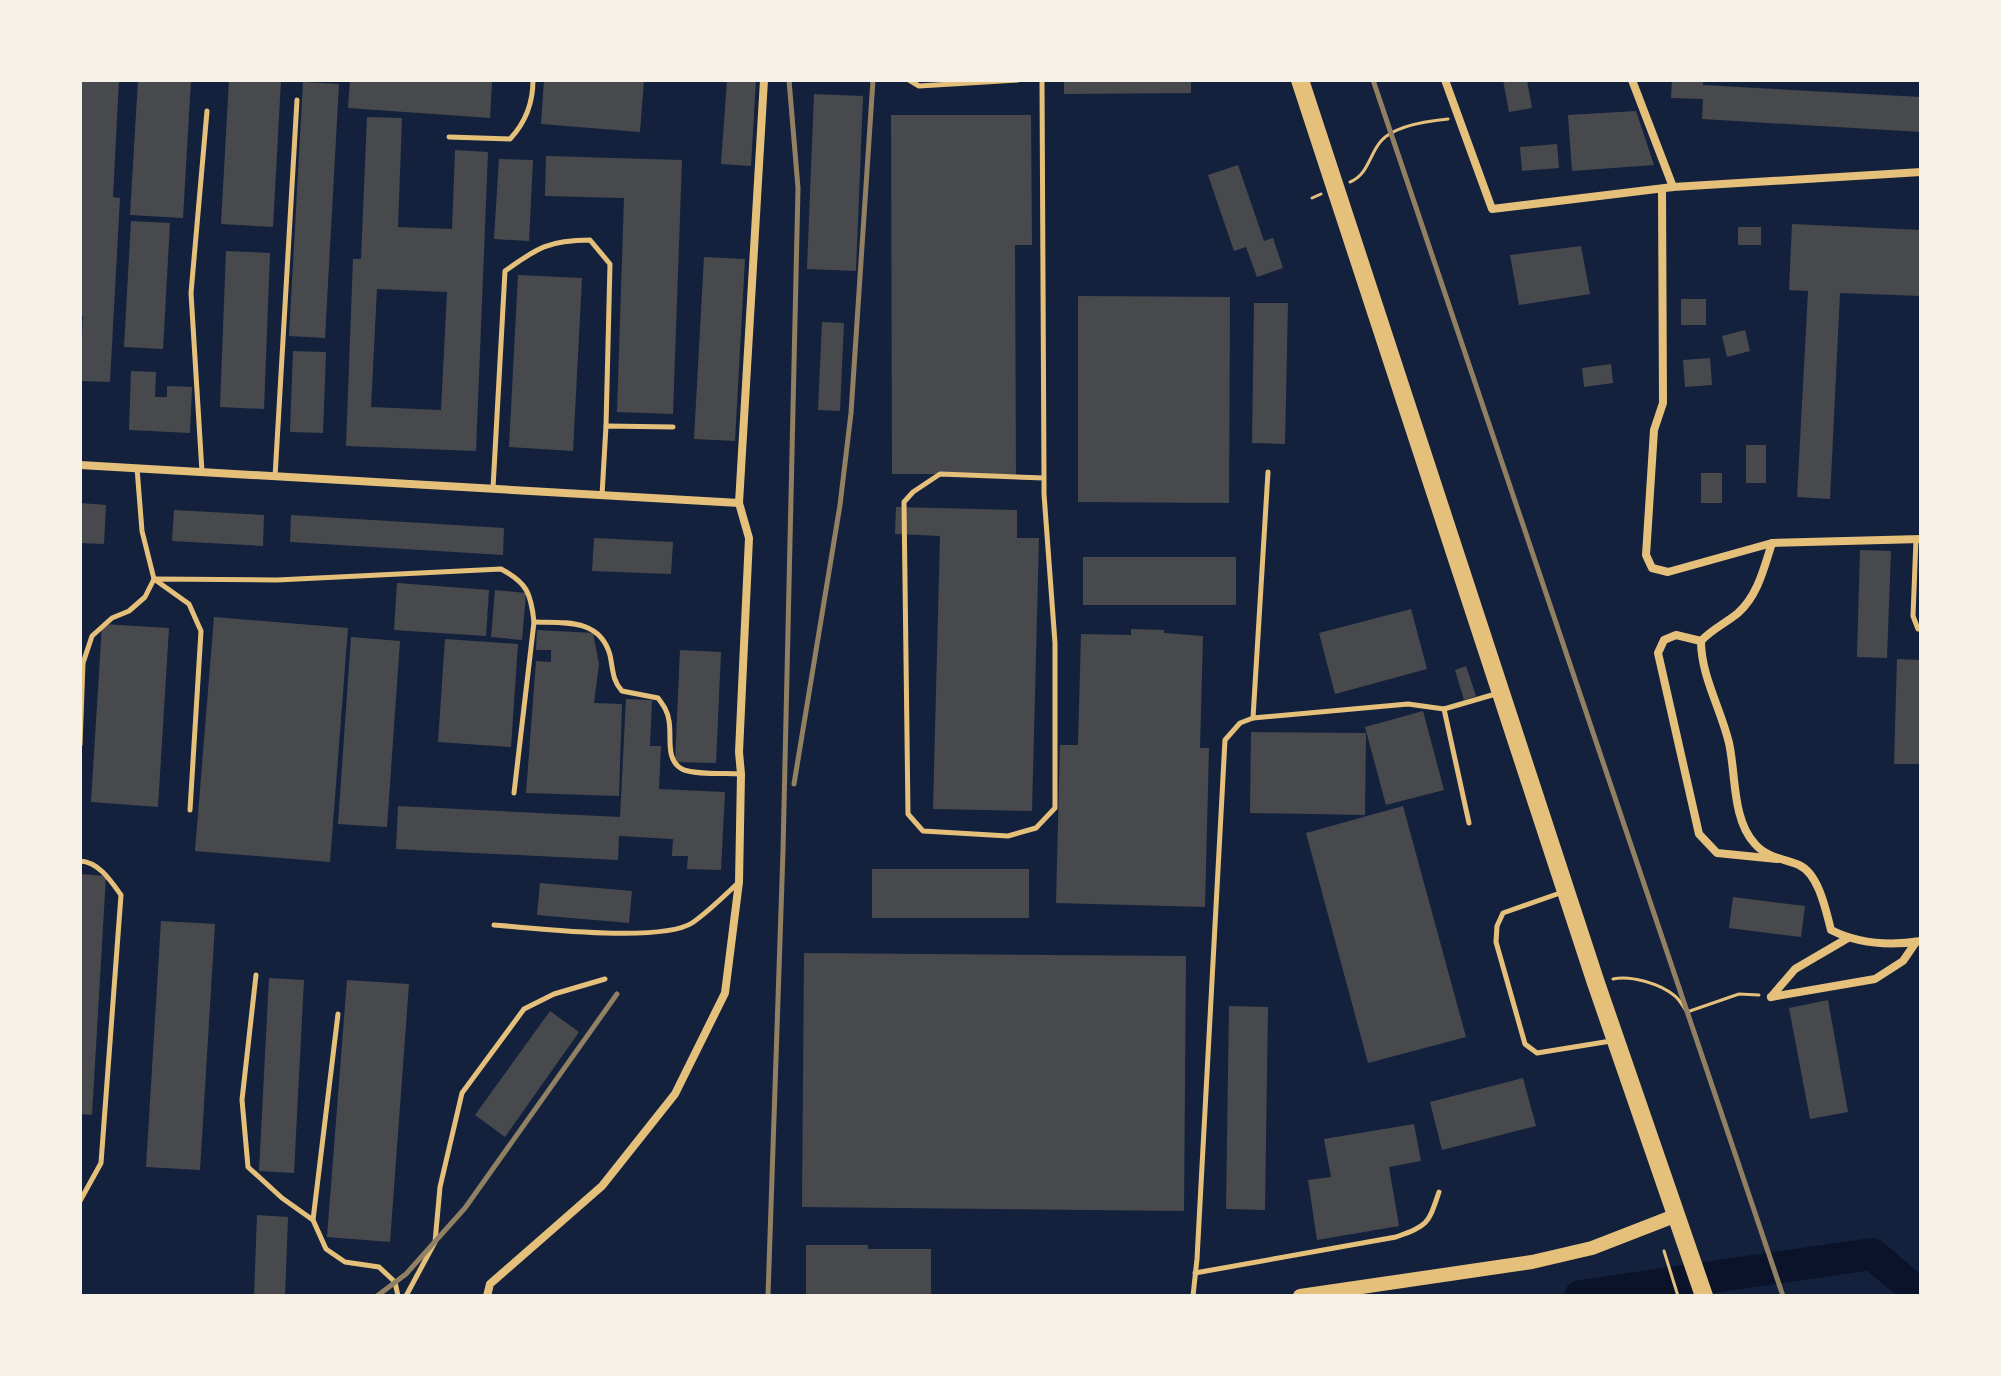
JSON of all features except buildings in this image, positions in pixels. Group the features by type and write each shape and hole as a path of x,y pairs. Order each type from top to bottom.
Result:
{"main road":[{"path":"1300,80 1500,692 1704,1296"}],"street":[{"path":"487,1296 490,1284 602,1186 675,1094 725,993 739,882 739,752 749,538 739,503 764,80"},
{"path":"1445,80 1492,209 1673,187 1921,172"},
{"path":"1632,80 1673,187"},
{"path":"1662,189 1663,403 1654,430 1646,555 1652,568 1668,572 1772,543 1918,538"},
{"path":"80,465 739,503"},
{"path":"1772,543 1758,588 1738,613 1701,641 1701,657 1729,741 1742,821 1755,844 1778,859"},
{"path":"1701,641 1676,635 1664,640 1658,653 1699,834 1717,853 1778,859 1803,867 1822,894 1831,930 1848,938 1880,944 1919,941"},
{"path":"1771,997 1795,969 1848,938"},
{"path":"1771,997 1875,979 1903,961 1919,941"},
{"path":"1300,1296 1532,1262 1592,1248 1677,1215"}],"lane":[{"path":"449,137 510,139 522,126 533,97 533,80"},
{"path":"909,80 919,86 1018,80"},
{"path":"1042,80 1044,478 1055,643 1055,808 1036,828 1008,836 923,831 908,814 907,801 904,502 940,474 1044,478"},
{"path":"275,477 297,100"},
{"path":"202,472 191,293 207,111"},
{"path":"492,489 505,271 536,249 562,240 590,240 610,264 602,495"},
{"path":"606,426 673,427"},
{"path":"137,468 142,531 154,579 189,604 201,631 190,810"},
{"path":"1253,718 1268,472"},
{"path":"1918,538 1913,616 1918,629 1921,629"},
{"path":"154,579 277,580 501,569 519,579 531,598 534,622 514,793"},
{"path":"80,745 83,663 92,636 112,618 129,611 145,597 154,579"},
{"path":"534,622 585,625 599,636 609,651 613,676 622,691 658,698 666,709 670,751 674,762 683,770 741,774"},
{"path":"1193,1296 1225,740 1240,723 1253,718 1408,704 1444,709 1500,692"},
{"path":"1444,709 1469,823"},
{"path":"80,861 86,861 109,876 121,895 101,1163 80,1201"},
{"path":"494,925 648,934 679,929 691,923 739,882"},
{"path":"1567,891 1503,913 1497,926 1496,942 1525,1044 1537,1053 1616,1040"},
{"path":"256,975 242,1100 248,1167 282,1198 313,1220 326,1249 345,1262 379,1267 395,1282 398,1296"},
{"path":"406,1296 435,1242 440,1187 462,1093 524,1009 554,994 605,979"},
{"path":"313,1220 338,1014"},
{"path":"1195,1273 1396,1237 1428,1222 1439,1192"}],"path":[{"path":"1312,198 1358,179 1379,143 1391,132 1440,120"},
{"path":"1622,977 1641,981 1674,996 1687,1012 1739,994 1771,997"},
{"path":"1664,1251 1678,1296"}],"waterway":[{"path":"1580,1296 1872,1254 1921,1295"}],"railway":[{"path":"768,1296 783,851 798,188 789,80"},
{"path":"794,784 840,505 851,413 873,80"},
{"path":"1373,80 1783,1296"},
{"path":"377,1296 406,1274 465,1208 617,994"}]}
